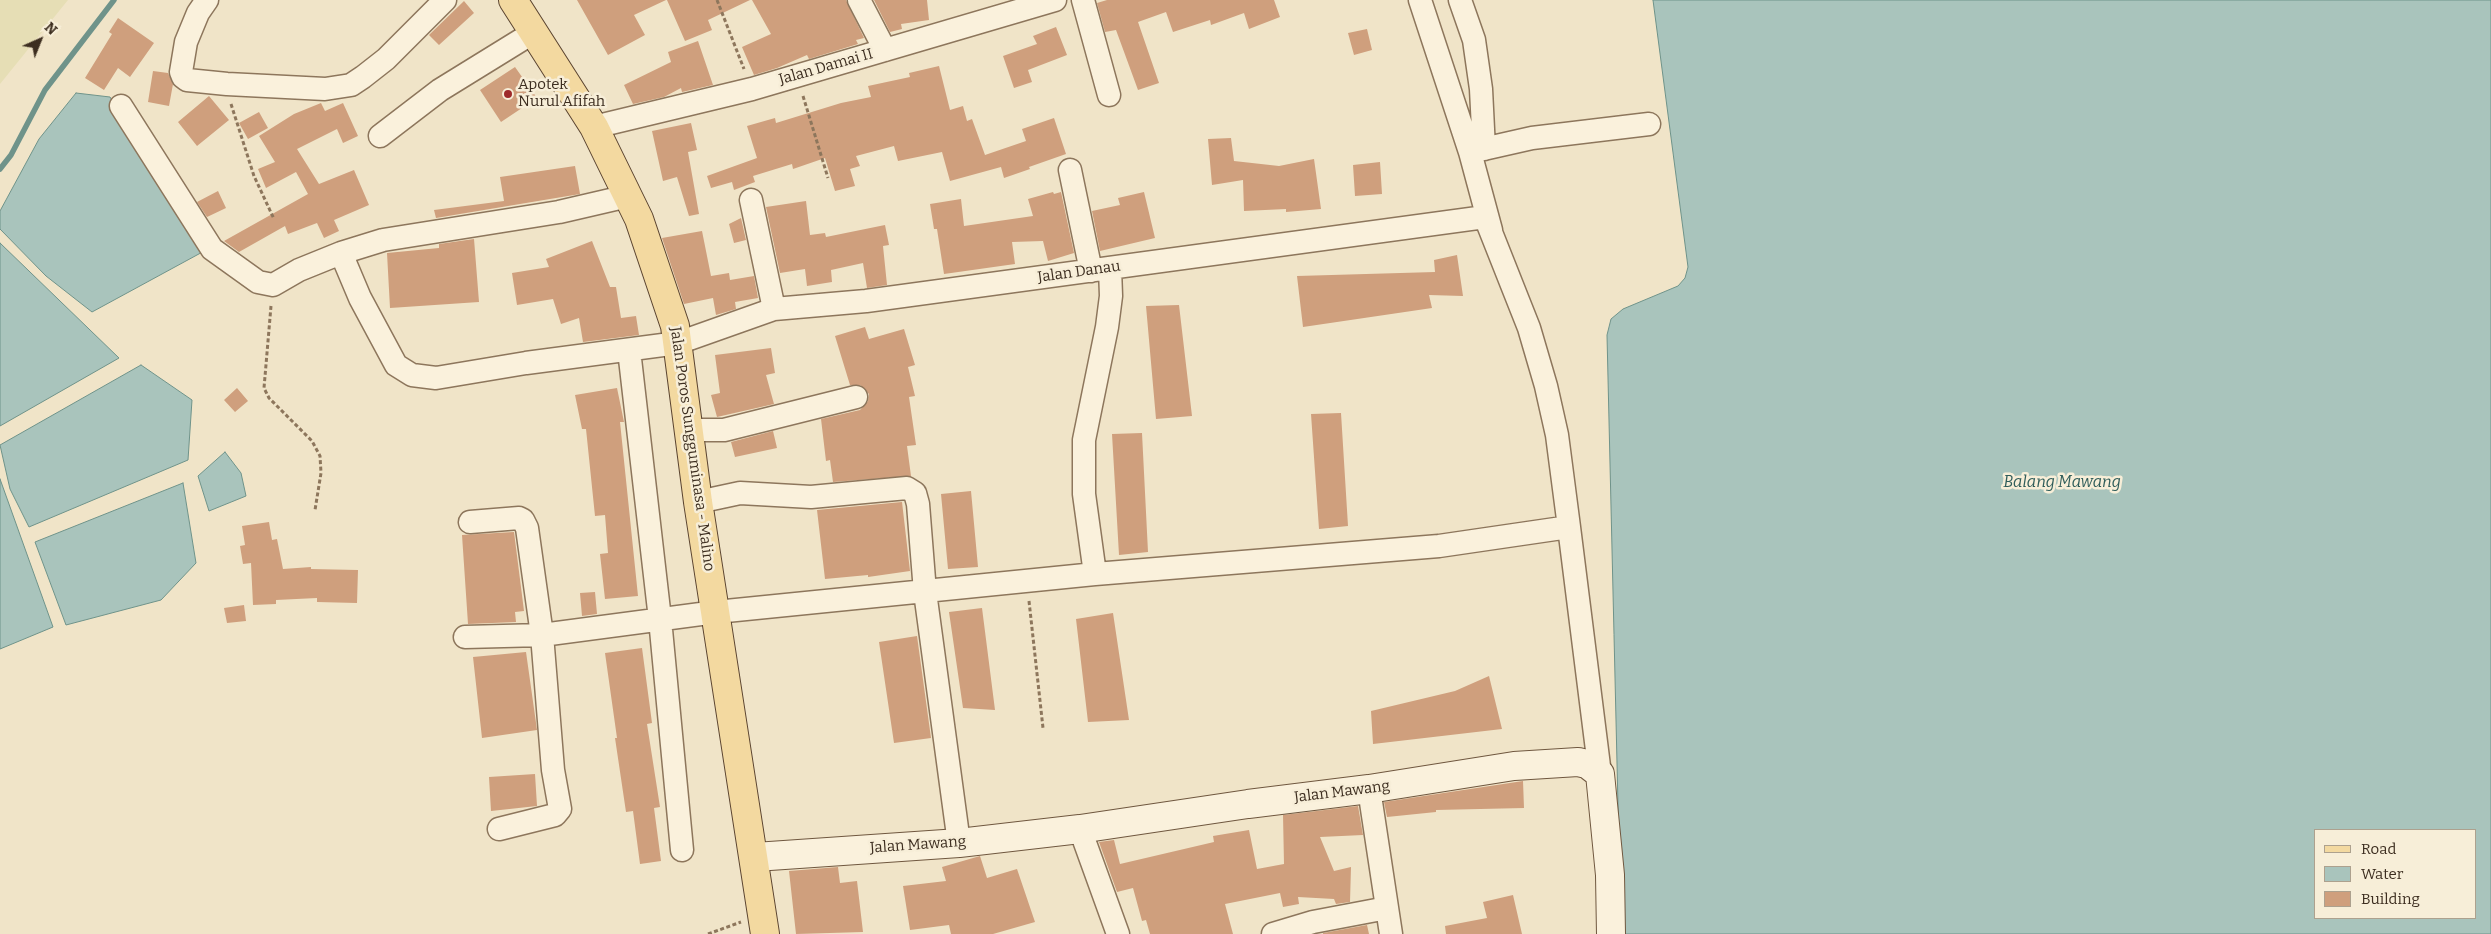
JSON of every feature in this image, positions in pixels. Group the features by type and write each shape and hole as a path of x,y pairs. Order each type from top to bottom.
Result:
{"main road":[{"name":"Jalan Poros Sungguminasa - Malino","path":"512,0 594,127 639,219 675,326 698,502 764,924"}],"street":[{"path":"207,0 198,13 186,42 181,72 187,80 325,89 351,85 386,59 445,0"},
{"path":"859,0 885,50"},
{"name":"Jalan Damai II","path":"594,127 752,89 1055,0"},
{"path":"1083,0 1109,95"},
{"path":"1420,0 1477,150 1489,226 1539,358 1557,436 1600,774 1610,875 1611,934"},
{"path":"1460,0 1474,40 1481,89 1477,150"},
{"path":"380,136 440,90 534,32"},
{"path":"121,106 212,249 258,282 273,285 299,270 342,253 383,240 559,212 628,196"},
{"path":"1477,150 1532,138 1642,125"},
{"path":"1070,170 1100,269 1111,296 1107,327 1084,440 1084,494 1095,574"},
{"path":"751,200 774,309"},
{"name":"Jalan Danau","path":"342,253 360,298 396,365 412,375 436,378 526,363 678,343 774,309 866,301 1100,269 1489,226"},
{"path":"629,350 660,620 682,850"},
{"path":"689,430 724,430 856,397"},
{"path":"698,502 740,493 812,496 910,488 915,493 918,504 925,592 959,843"},
{"path":"470,522 512,518 523,520 527,528 542,635 553,770 560,809 555,816 498,830"},
{"path":"465,637 542,635 716,612 1095,574 1439,546 1569,527"},
{"name":"Jalan Mawang","path":"755,857 959,843 1080,829 1248,804 1369,789 1514,766 1566,762 1586,764 1600,774"},
{"path":"1369,789 1391,934"},
{"path":"1080,829 1118,934"},
{"path":"1273,934 1313,922 1387,908"}],"path":[{"path":"717,0 752,89"},
{"path":"797,76 828,178"},
{"path":"227,84 232,110 254,176 274,219"},
{"path":"273,285 264,388 270,398 312,441 320,456 321,473 314,510"},
{"path":"1027,581 1043,728"},
{"path":"708,934 764,924"}],"shaded area":[{"path":"0,0 68,0 0,84"}],"water":[{"name":"Balang Mawang","path":"1653,0 2491,0 2491,934 1621,934 1607,335 1611,319 1623,309 1678,286 1685,278 1688,267"},
{"path":"76,93 110,97 208,249 92,312 46,276 0,229 0,211 39,139"},
{"path":"0,243 119,358 0,426"},
{"path":"141,365 192,400 188,460 29,527 10,489 0,445"},
{"path":"225,452 241,473 246,496 209,511 198,476"},
{"path":"0,479 53,627 0,649"},
{"path":"183,483 196,563 161,600 66,625 35,542"}],"building":[{"path":"577,0 666,0 634,15 645,35 608,55"},
{"path":"667,0 750,0 708,20 712,30 685,41"},
{"path":"752,0 846,0 864,38 856,40 858,44 809,59 807,55 777,68 754,75 742,47 771,34"},
{"path":"874,0 927,0 929,20 901,24 902,29 890,32"},
{"path":"1107,0 1274,0 1280,17 1249,29 1244,13 1211,25 1210,20 1173,32 1166,12 1138,22 1159,83 1138,90 1116,30 1105,32 1097,3"},
{"path":"464,1 474,13 439,45 429,35"},
{"path":"118,18 154,43 130,77 118,68 104,90 85,78 112,34 109,32"},
{"path":"1056,27 1067,55 1028,70 1032,82 1014,88 1003,56 1037,44 1033,36"},
{"path":"1367,29 1372,50 1354,55 1348,33"},
{"path":"698,41 713,85 682,92 681,88 664,97 633,104 624,85 671,62 668,52"},
{"path":"939,66 950,110 963,106 967,121 972,119 985,155 1026,141 1022,129 1054,118 1066,154 1004,178 1001,167 950,181 942,152 898,161 894,146 856,156 860,166 850,169 855,186 835,191 825,158 793,169 792,164 753,176 755,182 734,190 732,182 711,188 707,176 757,158 747,126 775,118 776,123 841,103 871,97 868,86 910,77 909,73"},
{"name":"Apotek Nurul Afifah","path":"515,67 537,98 501,122 480,90"},
{"path":"153,71 168,73 173,84 169,106 148,102"},
{"path":"209,96 229,120 197,146 178,122"},
{"path":"321,103 325,111 343,103 358,136 343,143 337,129 297,149 319,184 354,170 369,205 334,220 339,231 324,238 317,223 288,234 285,226 239,252 224,241 308,194 296,172 266,188 258,169 275,162 259,136 294,114"},
{"path":"259,112 268,128 248,139 239,123"},
{"path":"691,123 697,150 688,152 699,214 689,216 677,177 663,181 652,131"},
{"path":"1231,138 1234,161 1279,166 1314,159 1321,209 1286,212 1286,209 1244,211 1243,180 1212,185 1208,139"},
{"path":"1380,162 1382,194 1355,196 1353,165"},
{"path":"575,166 580,194 436,218 434,210 504,201 500,177"},
{"path":"218,191 226,208 207,217 197,202"},
{"path":"1053,192 1054,194 1061,192 1074,253 1048,261 1043,241 1012,242 1015,264 944,274 937,229 934,229 930,204 961,199 964,226 1033,216 1028,199"},
{"path":"1144,192 1155,238 1100,251 1092,211 1120,205 1118,198"},
{"path":"806,201 810,235 825,233 826,237 885,225 889,245 883,246 887,285 867,288 863,263 831,270 832,282 807,286 805,269 780,273 766,207"},
{"path":"741,218 746,240 734,243 729,224"},
{"path":"702,231 711,276 729,273 730,280 754,276 758,298 735,302 736,309 716,315 713,298 684,304 662,238"},
{"path":"474,239 479,302 390,308 387,253 439,248 439,244"},
{"path":"592,241 610,287 616,287 621,318 636,316 639,335 583,342 579,318 561,324 553,299 517,305 512,273 549,267 546,259"},
{"path":"1457,255 1463,296 1429,295 1432,308 1303,327 1297,276 1435,272 1434,260"},
{"path":"1179,305 1192,416 1156,419 1146,306"},
{"path":"865,327 869,339 904,329 915,365 908,367 915,396 909,397 916,445 907,446 911,476 833,482 830,460 826,461 821,419 860,410 868,401 869,394 860,385 850,385 835,336"},
{"path":"771,348 775,373 766,375 774,404 717,417 711,395 720,393 715,355"},
{"path":"237,388 248,401 235,412 224,400"},
{"path":"617,388 624,422 620,422 638,596 605,599 600,554 608,553 605,515 595,516 586,429 582,429 575,395"},
{"path":"1341,413 1348,526 1319,529 1311,414"},
{"path":"773,431 777,448 735,457 731,442"},
{"path":"1142,433 1148,552 1119,555 1112,434"},
{"path":"971,491 978,567 948,569 941,494"},
{"path":"902,502 910,571 868,577 868,575 825,579 817,510"},
{"path":"269,522 272,540 277,539 283,569 311,567 311,569 358,570 357,603 317,602 317,598 276,600 276,604 253,605 251,563 243,564 240,546 245,545 242,526"},
{"path":"514,532 524,611 515,612 516,622 468,624 462,535"},
{"path":"595,592 597,614 582,616 580,593"},
{"path":"244,605 246,621 227,623 224,608"},
{"path":"982,608 995,710 963,708 949,612"},
{"path":"1113,613 1129,720 1088,722 1076,619"},
{"path":"917,636 931,738 894,743 879,642"},
{"path":"642,648 652,723 647,724 660,807 654,808 661,861 640,864 633,811 626,812 605,653"},
{"path":"526,652 537,730 482,738 473,657"},
{"path":"1489,676 1502,729 1373,744 1371,711 1455,691"},
{"path":"535,774 537,806 491,811 489,777"},
{"path":"1523,781 1524,808 1436,810 1436,812 1387,817 1384,802"},
{"path":"1358,806 1363,835 1320,837 1334,871 1351,867 1350,902 1336,904 1334,899 1298,897 1299,904 1283,907 1280,893 1225,904 1233,934 1150,934 1146,920 1142,921 1133,888 1117,892 1099,842 1114,840 1120,864 1214,842 1213,836 1249,830 1257,869 1284,864 1283,815"},
{"path":"980,856 987,878 1017,869 1035,922 993,934 951,934 949,925 910,930 903,886 946,881 942,867"},
{"path":"838,867 840,883 857,881 863,932 796,934 789,871"},
{"path":"1513,895 1522,934 1446,934 1445,926 1487,918 1483,902"},
{"path":"1367,925 1369,934 1323,934 1323,933"}],"waterway":[{"path":"0,169 11,155 45,90 114,0"}],"place":[{"name":"Apotek Nurul Afifah","path":"508,94"}]}
